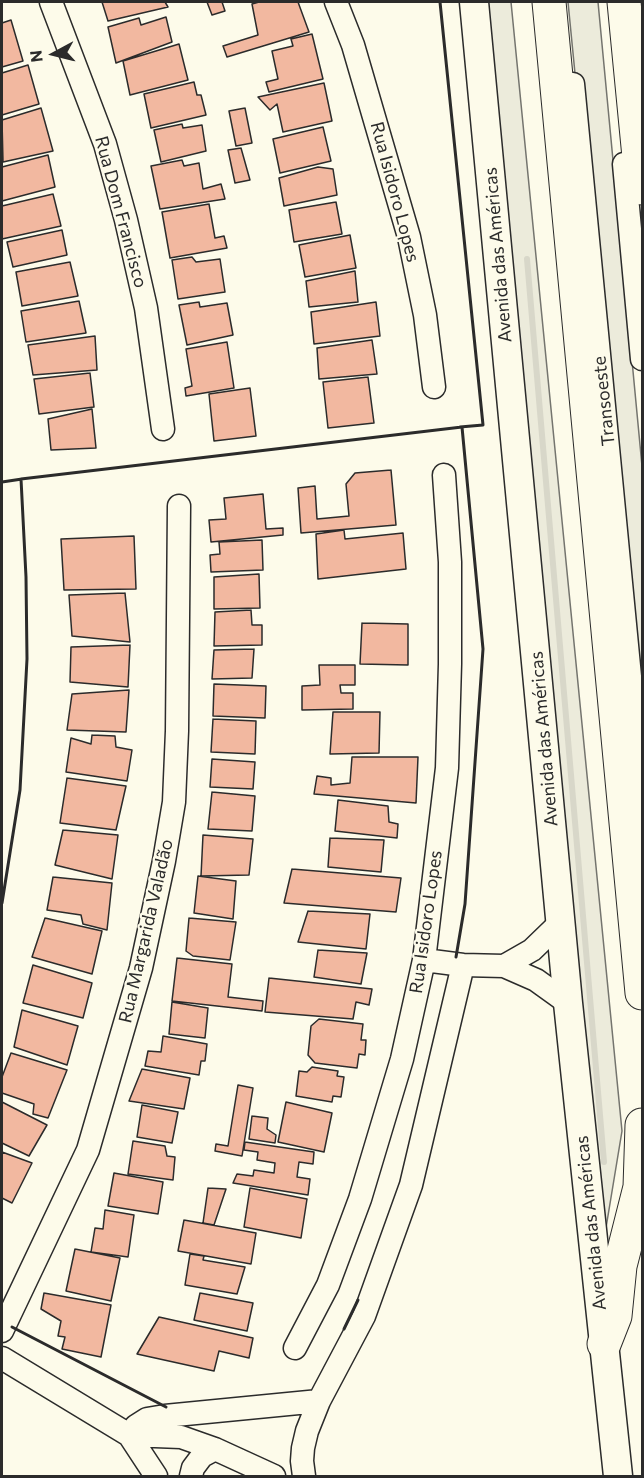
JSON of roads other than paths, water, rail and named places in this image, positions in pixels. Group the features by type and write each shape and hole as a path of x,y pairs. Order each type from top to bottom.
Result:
{"highway":[{"path":"549,2 642,993"},
{"path":"624,2 642,188"},
{"path":"634,101 642,62"},
{"path":"604,1344 615,1316 620,1266 640,1188 642,1125"}],"main road":[{"name":"Avenida das Américas","path":"474,2 567,1003 618,1476"},
{"path":"607,1476 614,1428"}],"street":[{"name":"Rua Dom Francisco","path":"51,2 105,144 126,220 146,308 163,429"},
{"name":"Rua Isidoro Lopes","path":"336,2 356,56 409,237 425,315 434,387"},
{"name":"Transoeste","path":"565,2 642,801"},
{"path":"609,2 642,359"},
{"name":"Rua Isidoro Lopes","path":"295,1348 328,1285 360,1198 402,1059 424,960 447,768 450,562 444,475"},
{"name":"Rua Margarida Valadão","path":"2,1331 88,1150 141,968 162,872 174,802 177,731 179,506"},
{"path":"504,966 532,950 561,922"},
{"path":"424,960 463,965 504,966 536,980 567,1003"},
{"path":"304,1476 303,1448 319,1401 364,1316 411,1185 463,965"},
{"path":"2,1358 129,1435 156,1476"},
{"path":"129,1435 135,1426 147,1419 319,1401"},
{"path":"129,1435 181,1437 215,1449 274,1476"},
{"path":"191,1476 193,1468 202,1456 215,1449"}],"waterway":[{"path":"527,259 604,1162"}]}
